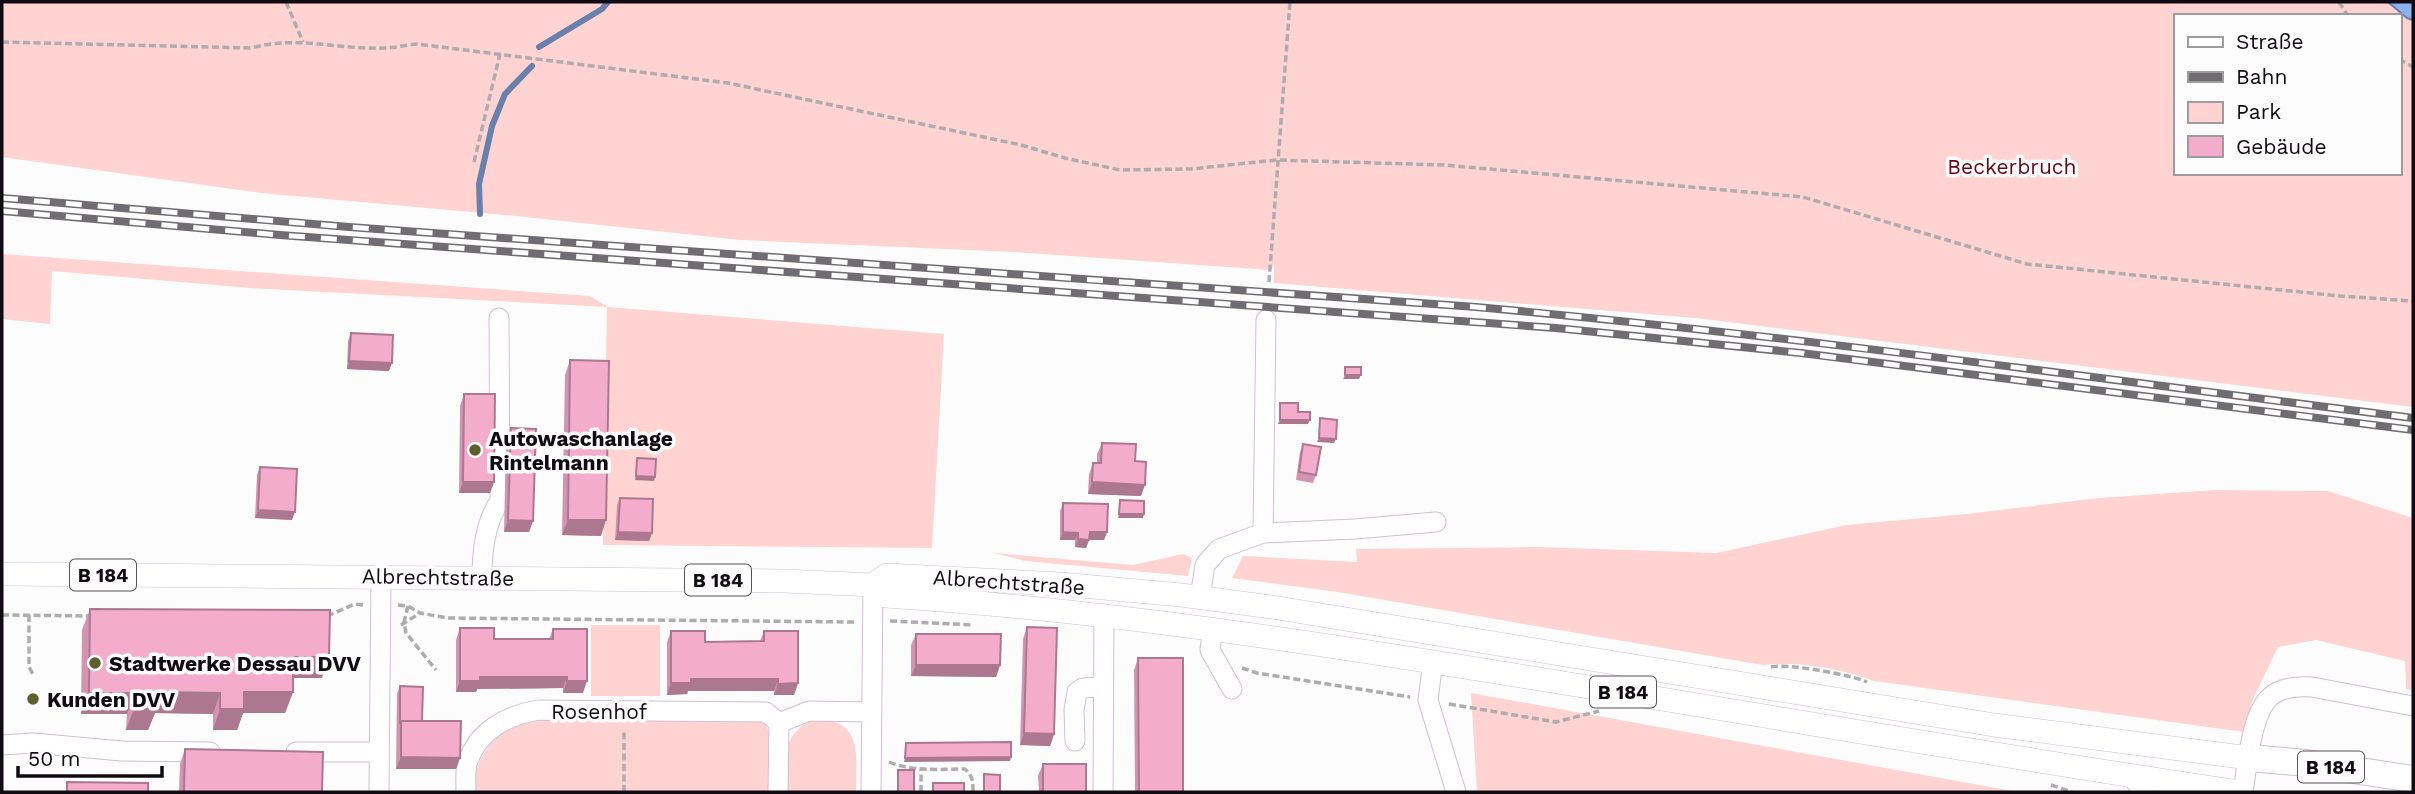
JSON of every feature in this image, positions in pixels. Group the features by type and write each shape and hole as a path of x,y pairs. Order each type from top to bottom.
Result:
{"highway":[{"name":"B 184","path":"2249,758 2306,763 2413,779"}],"main road":[{"name":"Albrechtstraße","path":"2,574 785,581 873,585 886,596 1104,614"},
{"name":"Albrechtstraße","path":"873,585 887,575 1060,584 1200,597"},
{"name":"B 184","path":"1200,597 1366,621 1994,725 2249,758"},
{"name":"B 184","path":"1104,614 1211,639 1433,661 1921,740 2138,785 2241,792"}],"street":[{"path":"482,578 482,551 492,514 500,500 499,318"},
{"path":"1263,533 1266,320"},
{"path":"1200,597 1205,565 1219,549 1263,533 1436,523"},
{"path":"379,792 381,576"},
{"path":"871,792 873,585"},
{"path":"1103,792 1104,614"},
{"path":"1211,639 1232,689"},
{"path":"1433,661 1428,700 1456,792"},
{"path":"1075,741 1074,710 1077,692 1083,688 1103,687"},
{"path":"2241,792 2263,707 2269,698 2287,688 2312,687 2413,706"},
{"name":"Rosenhof","path":"466,792 467,767 475,746 504,720 523,713 539,710 766,712 779,723"},
{"path":"778,792 779,723 809,711 872,712"},
{"path":"2,745 33,743 122,751 230,752"},
{"path":"271,752 379,752"}],"path":[{"path":"286,2 303,42"},
{"path":"1269,282 1276,160 1290,2"},
{"path":"2,42 251,48 275,42 383,48 417,44 728,83 1021,145 1120,170 1191,169 1276,160 1444,165 1803,197 2027,264 2340,296 2413,300"},
{"path":"474,162 500,54"},
{"path":"318,620 355,604 408,606 420,613 447,618 874,621 985,626"},
{"path":"408,606 404,622 406,633 436,670"},
{"path":"2,615 96,616"},
{"path":"29,615 29,667 34,676"},
{"path":"1211,639 1245,670 1257,673 1556,722 1601,710"},
{"path":"624,792 625,710"},
{"path":"872,755 901,767 965,769 971,774 973,792"},
{"path":"921,769 921,792"},
{"path":"2039,782 2072,792"}],"green space":[{"name":"Beckerbruch","path":"2,2 2413,2 2413,407 1696,318 1274,283 1274,265 1270,270 1014,252 741,240 261,193 2,157"},
{"path":"2,254 590,296 608,307 944,334 932,548 603,545 607,307 250,288 52,271 50,324 2,319"},
{"path":"2216,490 2328,491 2413,518 2413,691 2406,689 2405,661 2316,640 2278,647 2253,699 2244,732 1874,681 1819,667 1763,665 1338,592 1232,578 1243,556 1357,562 1356,549 1538,547 1716,553 1847,525 2099,498"},
{"path":"994,553 1133,565 1183,554 1192,558 1188,576 1026,561"},
{"path":"591,625 660,625 660,696 591,696"},
{"path":"1471,693 2018,792 1477,792"},
{"path":"547,717 764,721 771,736 770,792 471,792 479,762 494,740 517,725"},
{"path":"816,719 832,721 850,733 856,753 856,792 784,792 787,749 796,732"}],"water":[{"path":"2388,2 2413,2 2413,20 2407,18"}],"building":[{"path":"351,333 393,335 392,363 349,361"},
{"path":"570,360 609,361 606,520 568,520"},
{"path":"1345,367 1361,367 1361,375 1345,375"},
{"name":"Autowaschanlage Rintelmann","path":"464,394 495,394 494,482 463,482"},
{"path":"1280,403 1298,403 1298,412 1310,412 1310,420 1280,420"},
{"path":"1320,418 1337,420 1336,439 1319,438"},
{"path":"511,428 536,429 533,521 508,520"},
{"path":"1102,443 1136,444 1135,461 1146,462 1145,485 1092,482 1093,463 1101,463"},
{"path":"1303,444 1321,447 1316,475 1299,472"},
{"path":"637,458 656,459 655,477 636,476"},
{"path":"260,467 297,469 295,512 258,510"},
{"path":"620,498 653,499 652,533 618,532"},
{"path":"1120,500 1144,501 1144,514 1119,514"},
{"path":"1063,503 1108,504 1107,532 1090,532 1089,540 1078,539 1078,533 1063,532"},
{"path":"90,609 330,610 329,657 293,657 293,692 244,692 244,709 220,709 220,693 156,692 156,709 134,709 134,693 89,693"},
{"path":"1027,627 1057,628 1054,734 1024,733"},
{"path":"460,628 494,628 494,639 553,639 553,629 587,629 587,681 567,681 567,677 480,677 480,681 460,681"},
{"path":"671,631 705,631 705,642 764,641 764,631 798,631 798,683 778,684 778,679 691,679 691,683 671,683"},
{"path":"916,634 1001,634 1000,665 916,665"},
{"path":"1138,658 1183,658 1183,792 1139,792"},
{"path":"400,686 423,687 422,721 401,721 400,724"},
{"path":"401,721 461,721 460,758 401,757"},
{"path":"1011,742 1011,757 905,758 906,743"},
{"path":"185,749 323,752 322,792 184,792"},
{"path":"1043,764 1086,764 1086,792 1043,792"},
{"path":"898,770 914,770 914,792 898,792"},
{"path":"984,774 1000,775 1000,792 984,792"},
{"path":"67,782 148,783 148,792 67,792"},
{"path":"933,783 964,783 964,792 933,792"}],"waterway":[{"path":"539,47 602,9 608,2"},
{"path":"480,214 479,184 492,126 505,94 532,66"}],"railway":[{"path":"2,198 349,227 1476,307 1828,344 2413,418"},
{"path":"2,211 280,235 1556,328 1801,353 2413,430"}],"place":[{"name":"Autowaschanlage Rintelmann","path":"475,450"},
{"name":"Stadtwerke Dessau DVV","path":"95,663"},
{"name":"Kunden DVV","path":"33,699"}]}
